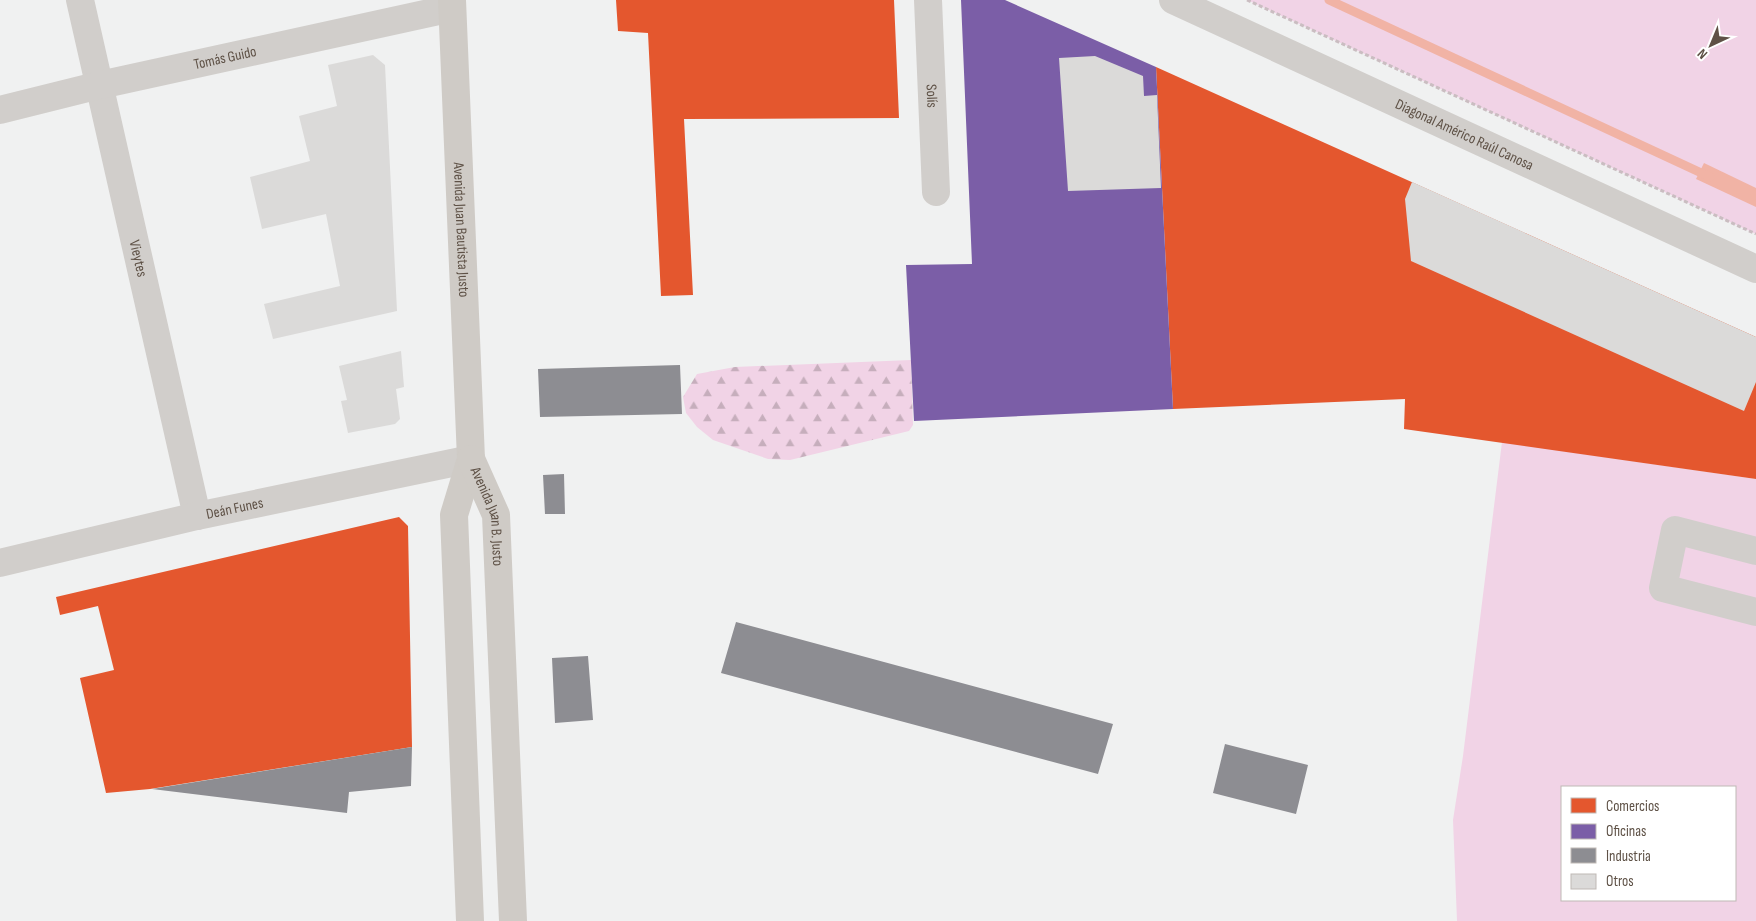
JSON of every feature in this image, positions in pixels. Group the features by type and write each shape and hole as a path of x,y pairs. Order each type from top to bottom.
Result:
{"main road":[{"name":"Avenida Juan Bautista Justo","path":"452,4 471,459"},
{"name":"Avenida Juan B. Justo","path":"470,921 454,516 471,459"},
{"name":"Avenida Juan B. Justo","path":"471,459 496,515 513,921"}],"street":[{"name":"Vieytes","path":"80,0 198,516"},
{"name":"Solís","path":"928,0 936,192"},
{"name":"Diagonal Américo Raúl Canosa","path":"1173,0 1756,270"},
{"name":"Tomás Guido","path":"0,110 452,4"},
{"name":"Deán Funes","path":"0,563 198,516 471,459"},
{"path":"1756,551 1675,530 1663,588 1756,612"}],"path":[{"path":"1247,0 1756,234"}],"green space":[{"path":"1247,0 1756,0 1756,234"},
{"path":"911,360 913,425 909,431 790,460 768,459 713,440 697,427 686,413 683,397 697,374 735,367"},
{"path":"1502,442 1756,479 1756,921 1457,921 1453,820 1463,756"}],"shaded area":[{"path":"1704,163 1756,188 1756,207 1696,179"}],"building: Comercios":[{"path":"616,0 894,0 899,118 684,119 693,295 661,296 648,33 618,31"},
{"path":"1156,67 1756,337 1756,479 1404,429 1405,399 1173,409"},
{"path":"399,517 408,526 412,747 150,789 106,793 80,678 114,670 98,606 60,615 56,597"}],"building: Oficinas":[{"path":"961,0 1005,0 1156,67 1173,409 914,421 906,265 972,264"}],"building: Industria":[{"path":"680,365 682,414 540,417 538,369"},
{"path":"564,474 565,514 545,514 543,475"},
{"path":"736,622 1113,724 1098,774 721,673"},
{"path":"588,656 593,720 555,723 552,658"},
{"path":"1225,744 1308,765 1296,814 1213,793"},
{"path":"412,747 411,786 349,792 347,813 152,789"}],"building: Otros":[{"path":"373,55 385,65 397,311 273,339 264,304 340,286 326,214 262,229 250,177 310,161 299,116 337,106 328,65"},
{"path":"1095,56 1143,76 1144,96 1157,95 1161,188 1068,191 1059,58"},
{"path":"1412,182 1756,337 1756,382 1744,411 1411,261 1405,199"},
{"path":"401,351 404,387 396,389 400,419 395,424 348,433 341,401 347,400 339,366"}],"waterway":[{"path":"1329,0 1710,177"}]}
